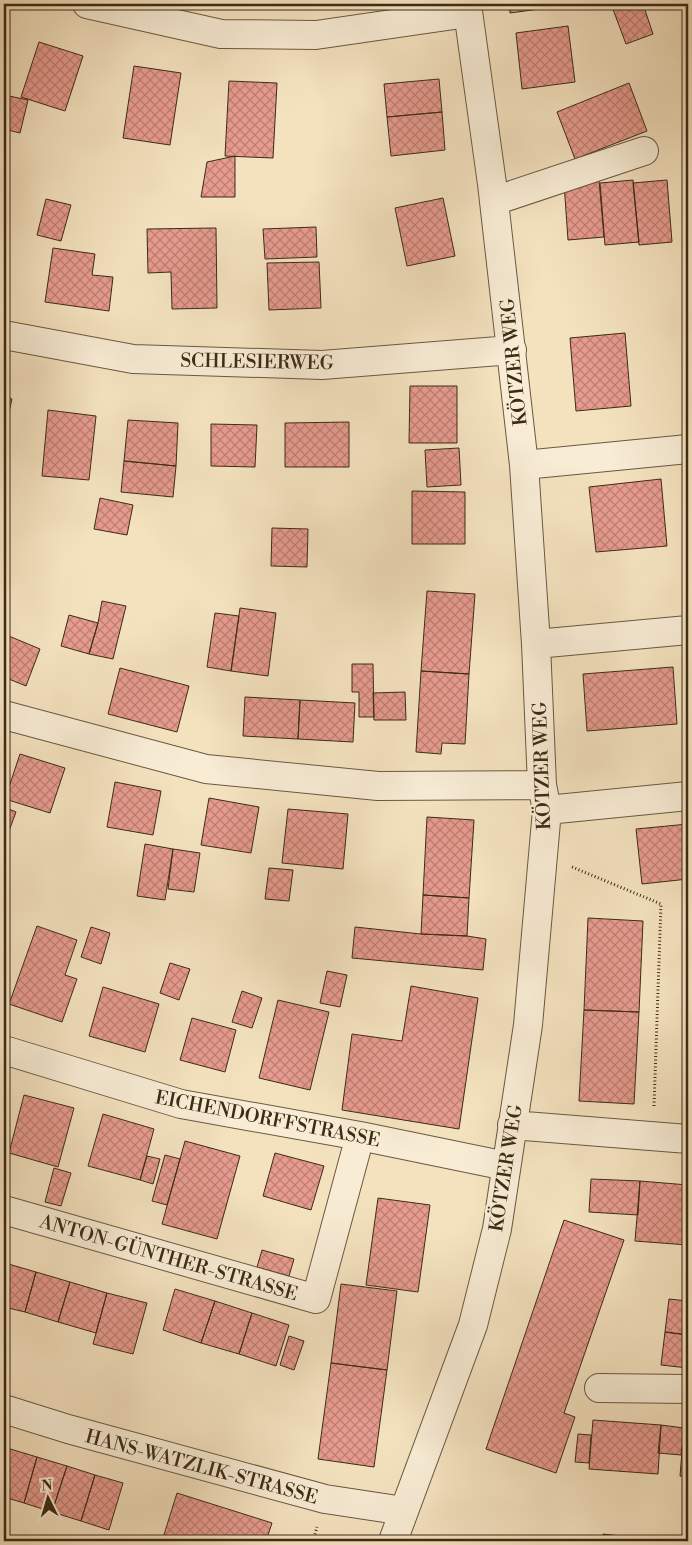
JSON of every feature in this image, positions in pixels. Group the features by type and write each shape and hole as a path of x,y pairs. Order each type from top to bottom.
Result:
{"street":[{"path":"86,4 220,34 316,35 468,8"},
{"name":"KÖTZER WEG","path":"393,1541 473,1324 497,1230 528,1025 543,855 545,798 524,465 494,201 468,8"},
{"path":"494,201 644,150"},
{"name":"SCHLESIERWEG","path":"4,335 133,359 322,365 512,350"},
{"path":"524,465 688,449"},
{"path":"536,644 688,630"},
{"path":"4,715 206,769 378,786 545,798 688,796"},
{"name":"EICHENDORFFSTRASSE","path":"4,1050 181,1104 360,1136 506,1166"},
{"path":"512,1125 688,1139"},
{"name":"ANTON-GÜNTHER-STRASSE","path":"4,1210 316,1299 360,1136"},
{"path":"599,1388 688,1389"},
{"name":"HANS-WATZLIK-STRASSE","path":"4,1409 68,1429 325,1499 404,1511"}],"path":[{"path":"543,855 661,904 652,1137"}],"building":[{"path":"509,4 561,4 562,6 510,13"},
{"path":"611,4 643,4 653,34 626,44"},
{"path":"568,26 575,82 522,89 516,33"},
{"path":"39,42 83,56 65,111 21,97"},
{"path":"134,66 181,73 170,145 123,138"},
{"path":"439,79 442,112 387,117 384,84"},
{"path":"229,81 277,83 273,158 225,156"},
{"path":"629,83 647,131 575,159 557,112"},
{"path":"9,96 28,100 20,133 4,129 4,118"},
{"path":"442,112 445,150 391,156 387,117"},
{"path":"235,156 235,197 201,197 207,162"},
{"path":"599,180 604,237 568,240 564,183"},
{"path":"633,180 639,242 605,245 600,183"},
{"path":"667,180 672,242 639,245 633,183"},
{"path":"443,198 455,256 407,266 395,208"},
{"path":"46,199 71,205 61,241 37,235"},
{"path":"316,227 317,257 265,259 263,229"},
{"path":"216,228 217,308 172,309 171,272 148,273 147,229"},
{"path":"53,248 95,254 92,275 113,277 109,311 45,302"},
{"path":"319,262 321,308 269,310 267,263"},
{"path":"625,333 631,406 576,411 570,338"},
{"path":"410,386 457,386 457,443 409,443"},
{"path":"4,397 12,399 4,434"},
{"path":"48,410 96,416 89,480 42,476"},
{"path":"128,420 178,423 176,466 124,461"},
{"path":"349,422 349,467 285,467 285,423"},
{"path":"211,424 257,425 255,467 211,466"},
{"path":"459,448 461,485 427,487 425,450"},
{"path":"124,461 176,466 173,497 121,492"},
{"path":"661,479 667,546 596,552 589,487"},
{"path":"412,491 465,492 465,544 412,544"},
{"path":"100,498 133,505 127,535 94,529"},
{"path":"272,528 308,529 307,567 271,566"},
{"path":"427,591 475,594 469,674 421,671"},
{"path":"102,601 126,606 113,659 89,654"},
{"path":"240,608 276,613 268,676 231,671"},
{"path":"215,613 239,616 231,671 207,667"},
{"path":"69,615 98,623 89,654 61,646"},
{"path":"4,634 40,649 26,686 4,677"},
{"path":"352,664 373,664 374,717 359,717 359,692 352,692"},
{"path":"673,667 677,724 587,731 583,674"},
{"path":"120,668 189,686 177,732 108,714"},
{"path":"421,671 469,674 465,744 442,743 441,754 416,752"},
{"path":"405,692 406,720 374,720 373,693"},
{"path":"245,697 300,700 298,739 243,736"},
{"path":"300,700 355,703 353,742 298,739"},
{"path":"20,754 65,768 50,813 5,799"},
{"path":"115,782 161,791 153,835 107,827"},
{"path":"209,798 259,807 251,853 201,845"},
{"path":"4,807 16,812 6,839 4,838"},
{"path":"288,809 348,814 343,869 282,863"},
{"path":"427,817 474,820 469,898 423,895"},
{"path":"688,824 688,879 642,884 636,829"},
{"path":"145,844 173,849 165,900 137,896"},
{"path":"173,849 200,853 194,892 168,889"},
{"path":"269,868 293,870 289,901 265,899"},
{"path":"423,895 469,898 467,936 421,934"},
{"path":"588,918 643,921 639,1012 584,1010"},
{"path":"37,926 77,940 65,975 77,979 62,1022 9,1004"},
{"path":"91,927 110,933 101,964 81,957"},
{"path":"355,927 486,939 483,970 352,958"},
{"path":"170,963 190,969 179,1000 160,993"},
{"path":"327,971 347,975 340,1007 320,1003"},
{"path":"411,986 478,998 459,1129 342,1110 352,1034 402,1041"},
{"path":"103,987 159,1004 145,1052 89,1036"},
{"path":"242,991 262,998 252,1028 232,1022"},
{"path":"278,1000 329,1012 310,1090 259,1078"},
{"path":"584,1010 639,1012 634,1104 579,1101"},
{"path":"192,1018 236,1030 225,1072 180,1060"},
{"path":"24,1095 74,1108 58,1167 9,1153"},
{"path":"103,1114 154,1129 140,1180 88,1166"},
{"path":"185,1141 240,1156 217,1239 162,1224"},
{"path":"275,1153 324,1166 311,1210 263,1196"},
{"path":"165,1155 180,1159 167,1205 152,1201"},
{"path":"147,1156 160,1159 153,1184 140,1180"},
{"path":"54,1168 71,1173 61,1206 45,1202"},
{"path":"591,1179 640,1181 638,1215 589,1212"},
{"path":"640,1181 688,1185 688,1245 635,1241"},
{"path":"378,1198 430,1205 418,1292 366,1285"},
{"path":"564,1220 624,1240 564,1413 575,1417 556,1473 486,1449"},
{"path":"262,1250 294,1259 289,1276 257,1267"},
{"path":"5,1263 36,1272 25,1312 4,1307"},
{"path":"36,1272 70,1282 58,1322 25,1312"},
{"path":"70,1282 107,1293 96,1333 58,1322"},
{"path":"341,1284 397,1291 387,1370 331,1363"},
{"path":"175,1289 215,1301 201,1343 163,1330"},
{"path":"107,1293 147,1303 133,1354 93,1344"},
{"path":"669,1299 688,1301 688,1335 665,1332"},
{"path":"215,1301 252,1313 239,1354 201,1343"},
{"path":"252,1313 289,1325 276,1366 239,1354"},
{"path":"665,1332 688,1335 688,1368 661,1365"},
{"path":"289,1336 304,1341 294,1370 280,1365"},
{"path":"331,1363 387,1370 374,1467 318,1459"},
{"path":"593,1420 661,1425 658,1474 589,1469"},
{"path":"661,1425 684,1428 681,1455 658,1453"},
{"path":"684,1427 688,1428 688,1477 680,1476"},
{"path":"578,1434 591,1435 589,1463 575,1462"},
{"path":"7,1448 37,1457 24,1503 4,1497 4,1458"},
{"path":"37,1457 67,1466 52,1512 24,1503"},
{"path":"67,1466 95,1475 81,1521 52,1512"},
{"path":"95,1475 123,1483 109,1530 81,1521"},
{"path":"177,1493 272,1523 266,1541 162,1541"},
{"path":"603,1534 664,1541 602,1541"}]}
